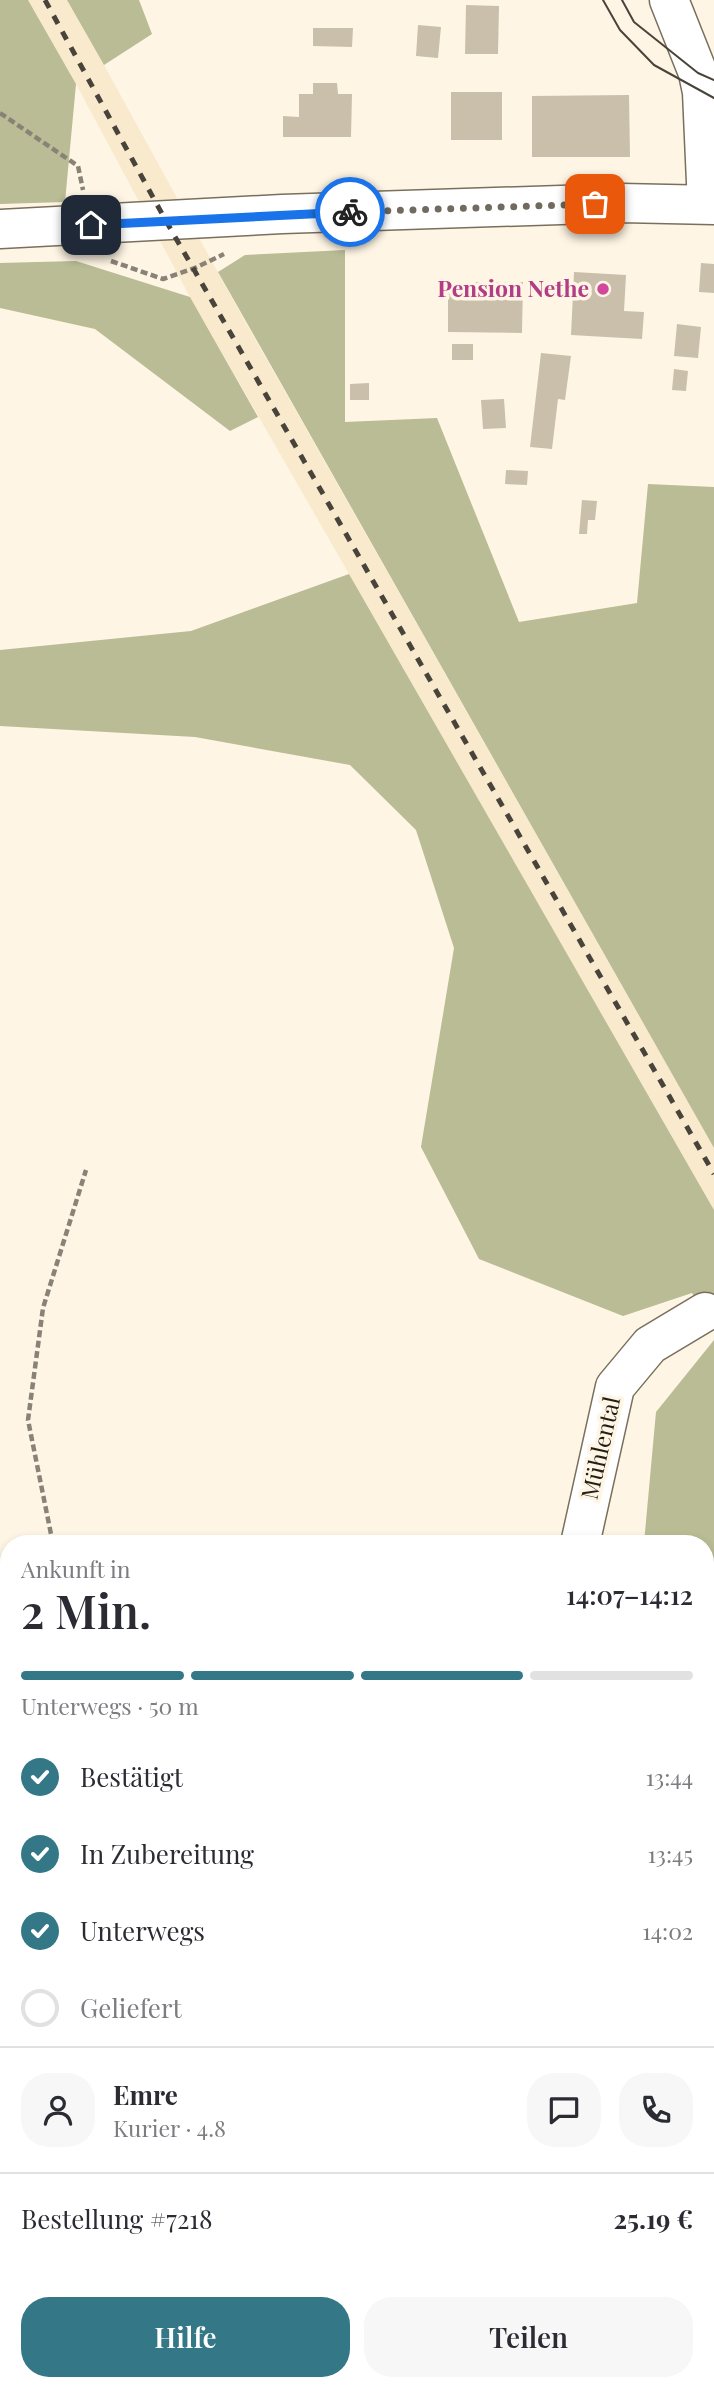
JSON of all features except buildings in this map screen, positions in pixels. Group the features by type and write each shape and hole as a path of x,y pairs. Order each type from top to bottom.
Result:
{"street":[{"path":"0,229 282,214 621,203 711,205 700,83 669,0"},
{"name":"Mühlental","path":"582,1535 615,1387 650,1345 705,1312"}],"path":[{"path":"0,113 78,166 91,225"},
{"path":"51,1535 28,1420 43,1308 86,1170"}],"shaded area":[{"path":"28,0 67,0 104,65 237,307 714,1148 714,1210 190,297"}],"green space":[{"path":"0,0 28,0 76,84 65,202 0,204"},
{"path":"67,0 139,0 152,34 104,65"},
{"path":"345,250 345,422 437,418 519,622 637,603 648,484 714,487 714,1148 218,272 245,255"},
{"path":"76,261 190,297 258,417 230,431 95,329 0,308 0,263"},
{"path":"349,574 714,1210 714,1329 692,1293 623,1316 479,1259 421,1147 454,948 416,830 350,765 195,737 0,726 0,650 191,631"},
{"path":"714,1340 714,1535 645,1535 656,1412"}],"tram line":[{"path":"603,0 620,30 654,65 714,98"},
{"path":"622,0 634,22 698,73 714,80"}],"railway":[{"path":"45,0 166,221 714,1174"}],"way so far":[{"path":"350,212 595,204"}],"place":[{"name":"Pension Nethe","path":"603,289"}],"route":[{"path":"91,225 350,212"}]}
